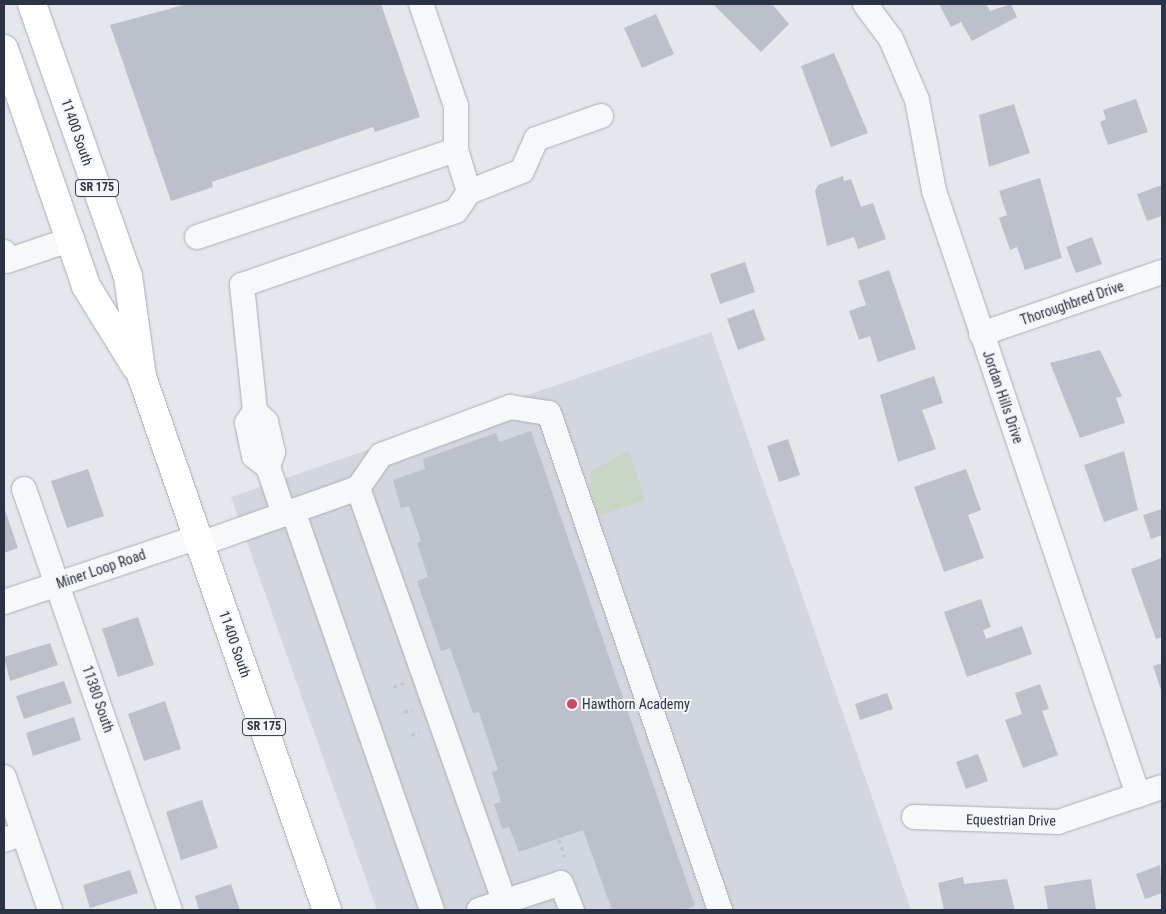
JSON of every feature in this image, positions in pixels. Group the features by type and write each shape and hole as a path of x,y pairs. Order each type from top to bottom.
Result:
{"main road":[{"name":"11400 South","path":"32,4 128,276 142,377 327,910"},
{"name":"11400 South","path":"4,49 72,239 86,286 142,377"}],"street":[{"path":"421,4 456,106 456,150 469,192"},
{"name":"Jordan Hills Drive","path":"865,4 891,38 917,100 934,191 1138,795"},
{"path":"431,908 288,513 268,467 273,452 266,422 255,411 242,285 456,211 469,192 522,172 536,139 602,116"},
{"path":"197,237 456,150"},
{"path":"5,259 72,239"},
{"name":"Thoroughbred Drive","path":"981,334 1162,272"},
{"path":"504,901 358,488 381,455 510,407 549,413 720,910"},
{"name":"Miner Loop Road","path":"4,602 288,513 358,488"},
{"name":"11380 South","path":"24,489 59,584 170,910"},
{"path":"4,776 13,836 50,910"},
{"name":"Equestrian Drive","path":"914,817 1058,822 1162,786"},
{"path":"478,910 561,883 572,910"}],"path":[{"path":"558,839 565,857"}],"shaded area":[{"name":"Hawthorn Academy","path":"711,332 911,910 377,910 231,497"}],"green space":[{"path":"629,451 645,500 598,516 589,485 591,471"}],"building":[{"path":"187,4 381,4 420,117 375,132 373,127 212,182 213,187 171,201 110,25"},
{"path":"713,4 772,4 789,24 761,52"},
{"path":"939,4 986,4 990,11 1011,4 1017,17 972,41 961,22 951,27"},
{"path":"656,14 674,54 642,68 624,28"},
{"path":"834,53 868,133 831,147 801,66"},
{"path":"1136,99 1148,132 1108,145 1100,122 1106,119 1103,110"},
{"path":"1014,104 1030,153 989,167 979,115"},
{"path":"843,176 844,181 851,179 861,207 873,203 886,239 858,249 854,237 827,246 815,191 818,185"},
{"path":"1040,178 1062,258 1025,270 1017,247 1010,250 999,218 1007,215 999,191"},
{"path":"1162,185 1162,216 1147,221 1137,194"},
{"path":"1092,237 1102,264 1076,273 1066,247"},
{"path":"745,262 755,292 720,304 710,274"},
{"path":"889,270 916,349 878,362 870,336 859,340 849,311 866,305 858,281"},
{"path":"754,309 765,340 738,350 727,319"},
{"path":"1100,350 1122,396 1116,398 1125,423 1080,438 1050,363"},
{"path":"934,376 943,403 922,410 936,449 898,462 880,395"},
{"name":"Hawthorn Academy","path":"531,431 695,906 683,910 612,910 583,830 519,852 509,827 502,829 494,804 501,802 492,772 498,770 479,712 473,713 450,648 441,651 417,581 428,577 417,543 421,541 409,506 401,508 393,480 425,469 423,459 496,433 499,442"},
{"path":"788,439 800,475 779,482 767,446"},
{"path":"1124,451 1138,510 1104,522 1084,465"},
{"path":"88,469 104,516 67,528 51,481"},
{"path":"966,469 981,510 968,515 984,558 944,572 914,487"},
{"path":"4,507 18,548 4,553"},
{"path":"1162,509 1162,535 1151,539 1143,515"},
{"path":"1162,558 1162,637 1156,639 1131,569"},
{"path":"981,599 991,627 983,630 986,639 1022,626 1032,654 967,677 944,612"},
{"path":"138,617 154,665 118,677 102,629"},
{"path":"50,643 58,665 10,681 4,657"},
{"path":"1162,663 1162,693 1153,666"},
{"path":"64,681 72,703 24,719 16,696"},
{"path":"1040,684 1049,709 1042,711 1058,755 1023,768 1005,720 1022,714 1015,693"},
{"path":"887,693 893,709 860,720 855,704"},
{"path":"165,701 181,749 144,761 128,714"},
{"path":"74,717 81,740 33,756 26,733"},
{"path":"978,754 988,781 966,789 956,762"},
{"path":"202,800 218,848 181,860 166,812"},
{"path":"1160,865 1162,893 1145,899 1136,874"},
{"path":"130,870 138,893 90,908 83,885"},
{"path":"963,877 964,884 1007,879 1015,910 944,910 938,883"},
{"path":"1091,879 1096,910 1048,910 1044,886"},
{"path":"231,884 240,910 199,910 195,896"}],"place":[{"name":"Hawthorn Academy","path":"572,704"}]}
